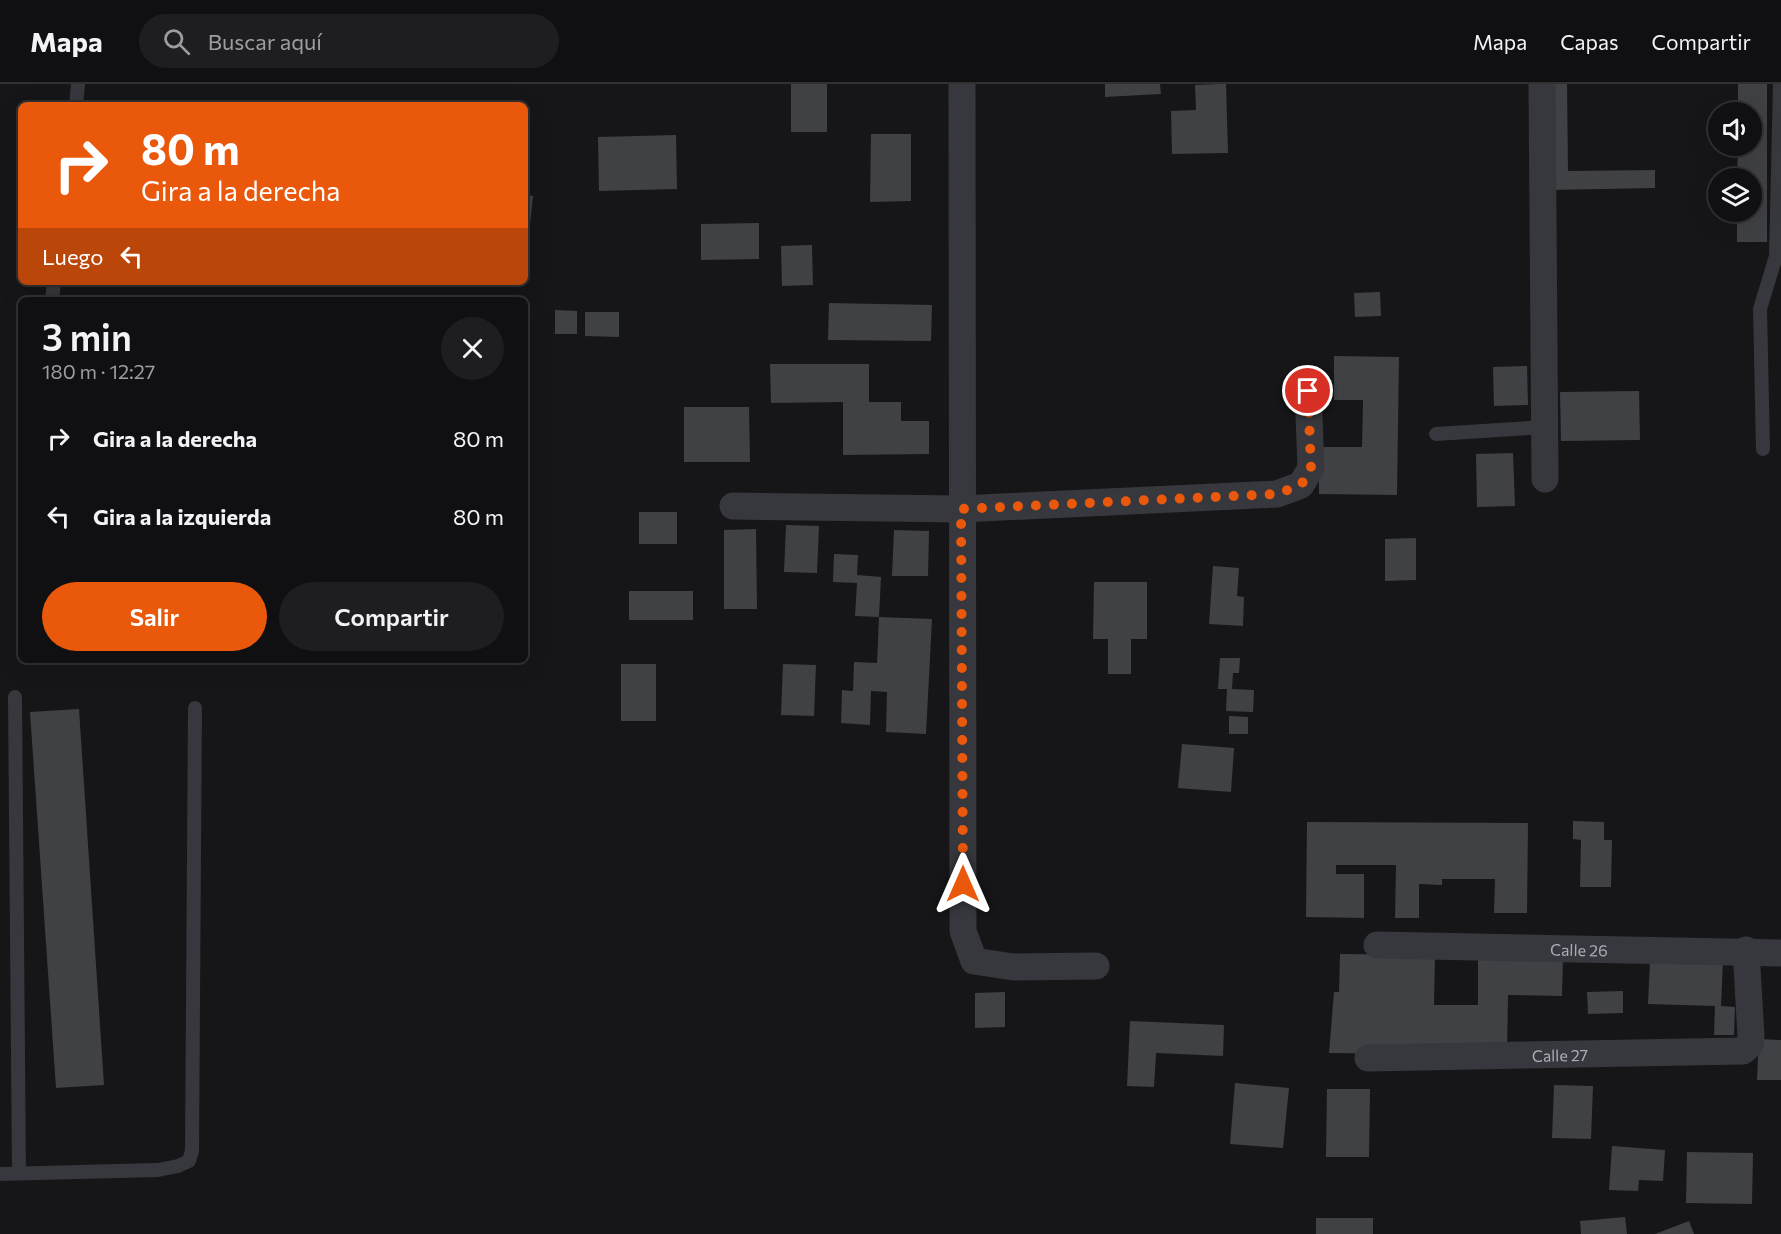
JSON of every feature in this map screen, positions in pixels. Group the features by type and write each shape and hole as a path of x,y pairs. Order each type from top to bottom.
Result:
{"street":[{"path":"962,84 963,931 974,961 1013,967 1096,966"},
{"path":"1542,84 1545,479"},
{"path":"733,506 961,509 1277,494 1301,485 1311,468 1308,391"},
{"name":"Calle 26","path":"1377,945 1746,950 1781,953"},
{"name":"Calle 27","path":"1368,1058 1743,1051 1750,1045 1746,950"}],"lane":[{"path":"76,102 78,84"},
{"path":"1763,449 1760,309 1776,256 1779,84"},
{"path":"1436,434 1544,427"},
{"path":"15,697 20,1173"},
{"path":"0,1174 158,1170 189,1161 192,1151 195,708"}],"building":[{"path":"791,84 827,84 827,132 791,132"},
{"path":"1105,84 1160,84 1161,94 1105,97"},
{"path":"1226,84 1228,153 1172,154 1171,111 1196,110 1195,85"},
{"path":"1549,84 1567,84 1568,171 1655,170 1655,188 1550,190"},
{"path":"1738,84 1767,84 1767,242 1737,242 1737,222 1762,222 1762,168 1737,168 1738,156 1762,156 1762,102 1738,102"},
{"path":"871,134 911,134 911,201 870,202"},
{"path":"676,135 677,189 599,191 598,137"},
{"path":"528,195 533,196 528,243"},
{"path":"759,223 759,259 701,260 701,224"},
{"path":"812,245 813,285 782,286 781,246"},
{"path":"1380,292 1381,316 1355,317 1354,293"},
{"path":"829,303 932,305 931,341 828,340"},
{"path":"555,310 577,311 577,334 555,334"},
{"path":"585,312 619,312 619,337 585,336"},
{"path":"1334,356 1399,357 1397,495 1319,494 1319,447 1362,447 1363,400 1334,400"},
{"path":"770,364 869,364 869,402 901,402 901,421 929,421 929,454 843,455 843,402 771,403"},
{"path":"1527,366 1528,405 1494,406 1493,367"},
{"path":"1639,391 1640,440 1561,441 1560,392"},
{"path":"684,407 749,407 750,462 684,462"},
{"path":"1513,453 1515,506 1477,507 1476,454"},
{"path":"639,512 677,512 677,544 639,544"},
{"path":"786,525 819,526 817,573 784,572"},
{"path":"756,529 757,609 724,609 724,530"},
{"path":"894,530 929,531 928,576 892,576"},
{"path":"1416,538 1416,580 1385,581 1385,539"},
{"path":"834,554 858,555 857,575 881,577 879,617 855,616 857,583 833,582"},
{"path":"1213,566 1239,568 1237,596 1244,597 1243,626 1209,624"},
{"path":"1094,582 1147,582 1147,639 1131,639 1131,674 1108,674 1108,639 1093,639"},
{"path":"629,591 693,591 693,620 629,620"},
{"path":"879,617 932,619 926,734 886,732 887,692 871,691 870,725 841,723 842,690 853,691 854,662 877,663"},
{"path":"1220,658 1240,658 1239,673 1233,673 1232,689 1254,690 1253,712 1226,711 1227,689 1218,689"},
{"path":"621,664 656,664 656,721 621,721"},
{"path":"783,664 816,665 814,716 781,715"},
{"path":"79,709 104,1085 56,1088 30,712"},
{"path":"1229,716 1248,717 1248,734 1229,734"},
{"path":"1182,744 1234,748 1231,792 1178,788"},
{"path":"1573,821 1604,822 1604,840 1612,840 1611,887 1580,887 1581,840 1573,839"},
{"path":"1307,822 1528,823 1527,913 1494,913 1495,879 1442,879 1442,885 1419,884 1419,918 1395,918 1396,865 1336,865 1336,874 1364,874 1364,918 1306,917"},
{"path":"1340,954 1435,955 1434,1005 1478,1005 1478,956 1563,956 1562,996 1508,995 1507,1055 1329,1053 1334,992 1339,992"},
{"path":"1650,960 1723,962 1721,1006 1735,1007 1734,1035 1714,1035 1715,1006 1648,1004"},
{"path":"1623,991 1623,1013 1588,1014 1587,992"},
{"path":"1005,992 1005,1027 975,1028 975,993"},
{"path":"1130,1021 1224,1025 1223,1056 1156,1053 1154,1087 1127,1086"},
{"path":"1759,1039 1781,1040 1781,1080 1757,1080"},
{"path":"1235,1083 1289,1088 1283,1148 1230,1144"},
{"path":"1554,1085 1593,1086 1591,1139 1552,1138"},
{"path":"1327,1089 1370,1089 1369,1157 1326,1157"},
{"path":"1612,1146 1665,1150 1663,1181 1639,1180 1638,1191 1609,1190"},
{"path":"1687,1152 1753,1153 1752,1204 1686,1203"},
{"path":"1625,1217 1627,1234 1581,1234 1580,1221"},
{"path":"1316,1218 1373,1218 1373,1234 1316,1234"},
{"path":"1689,1221 1694,1234 1655,1234"}],"route":[{"path":"963,884 961,509 1277,494 1301,485 1311,468 1308,391"}]}
